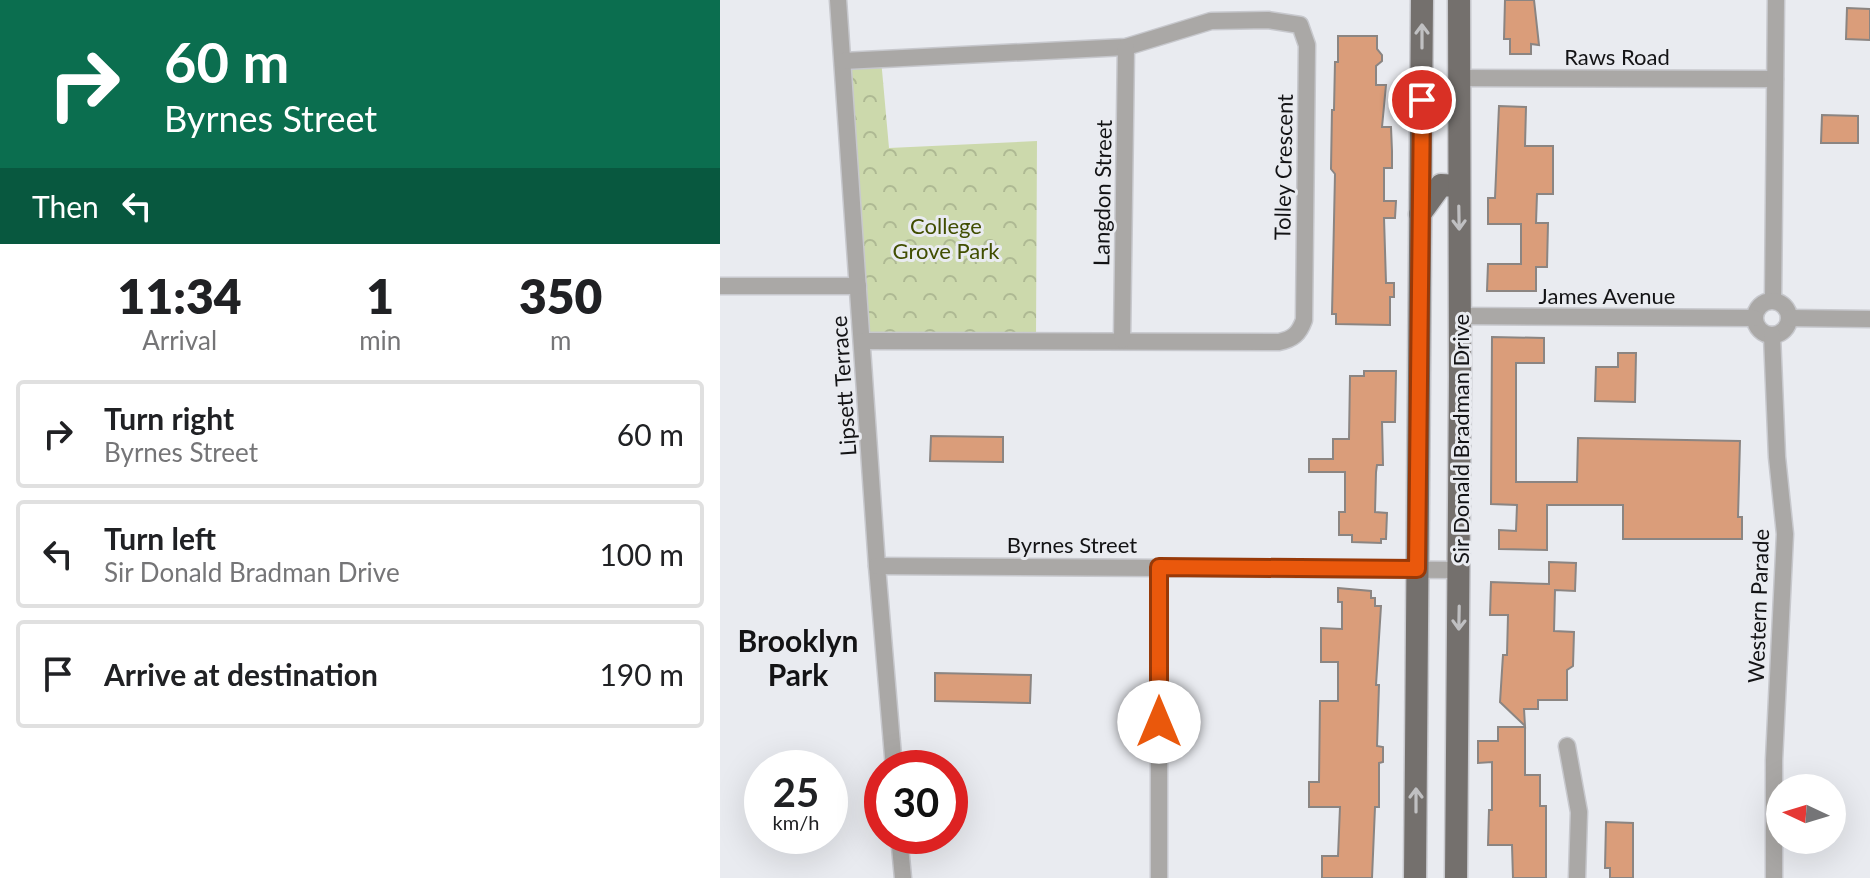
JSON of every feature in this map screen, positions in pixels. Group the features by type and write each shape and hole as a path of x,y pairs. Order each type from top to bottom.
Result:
{"main road":[{"name":"Sir Donald Bradman Drive","path":"1415,878 1422,0"},
{"name":"Sir Donald Bradman Drive","path":"1456,878 1459,0"},
{"path":"1420,214 1441,185 1459,186"}],"street":[{"name":"Lipsett Terrace","path":"838,0 892,750"},
{"path":"1773,300 1776,0"},
{"name":"Tolley Crescent","path":"843,61 1126,47 1211,21 1268,20 1300,25 1307,45 1304,320 1300,332 1292,339 1279,342 863,341"},
{"name":"Langdon Street","path":"1122,340 1126,47"},
{"name":"Raws Road","path":"1458,78 1775,79"},
{"path":"720,286 858,286"},
{"path":"1773,300 1787,310 1789,318 1780,332 1772,335 1758,328 1754,318 1762,303 1773,300"},
{"name":"James Avenue","path":"1460,316 1754,318"},
{"path":"1789,318 1870,319"},
{"name":"Western Parade","path":"1772,335 1777,457 1785,534 1774,760 1774,878"},
{"name":"Byrnes Street","path":"877,566 1459,570"},
{"path":"1159,567 1159,878"},
{"path":"1567,746 1579,812 1577,878"},
{"path":"901,854 903,878"}],"green space":[{"name":"College Grove Park","path":"881,59 889,148 1037,141 1036,340 863,341 843,61"}],"building":[{"path":"1505,0 1534,0 1539,45 1531,44 1531,54 1510,54 1510,39 1504,39"},
{"path":"1847,8 1870,9 1870,40 1846,39"},
{"path":"1338,36 1377,36 1377,49 1382,55 1382,61 1376,66 1376,85 1386,85 1382,127 1391,127 1392,151 1392,168 1384,168 1384,201 1396,201 1395,218 1384,218 1386,283 1394,283 1394,297 1390,297 1390,325 1336,324 1336,314 1332,314 1335,174 1331,169 1332,110"},
{"path":"1499,106 1526,107 1525,146 1553,146 1553,194 1537,194 1536,223 1548,223 1547,267 1536,267 1536,291 1487,291 1488,264 1521,264 1521,224 1488,224 1488,198 1495,198"},
{"path":"1822,115 1858,116 1858,143 1821,143"},
{"path":"1492,337 1544,338 1544,363 1516,363 1516,482 1577,482 1578,438 1740,441 1738,517 1742,517 1742,539 1623,539 1623,505 1547,505 1547,550 1499,549 1499,530 1516,531 1517,505 1491,504"},
{"path":"1618,353 1636,353 1635,402 1595,401 1596,367 1618,367"},
{"path":"1364,371 1396,371 1395,422 1382,422 1383,465 1377,465 1376,472 1375,512 1387,513 1386,539 1381,539 1381,543 1352,542 1352,535 1339,535 1339,512 1345,512 1345,472 1309,472 1309,459 1333,459 1333,439 1349,439 1350,376 1364,376"},
{"path":"931,436 1003,437 1003,462 930,461"},
{"path":"1549,562 1576,563 1575,591 1555,590 1554,631 1574,632 1573,666 1567,670 1567,700 1538,700 1538,709 1524,709 1525,726 1500,702 1503,655 1507,655 1508,615 1490,615 1491,582 1549,584"},
{"path":"1338,588 1371,591 1375,606 1381,606 1376,685 1379,685 1377,746 1383,747 1383,762 1379,763 1379,807 1375,807 1372,878 1322,878 1322,856 1338,856 1340,807 1309,807 1309,782 1319,782 1320,701 1338,701 1338,662 1321,662 1321,628 1342,629 1342,602 1338,602"},
{"path":"935,673 1031,675 1030,703 935,701"},
{"path":"1498,727 1525,727 1525,775 1540,775 1540,806 1546,806 1546,878 1513,878 1512,845 1488,845 1492,762 1478,763 1478,741 1498,741"},
{"path":"1606,822 1633,823 1633,878 1610,878 1610,868 1605,868"}],"district":[{"name":"Brooklyn Park","path":"798,657"}],"route":[{"path":"1159,722 1159,567 1417,569 1422,100"}]}
